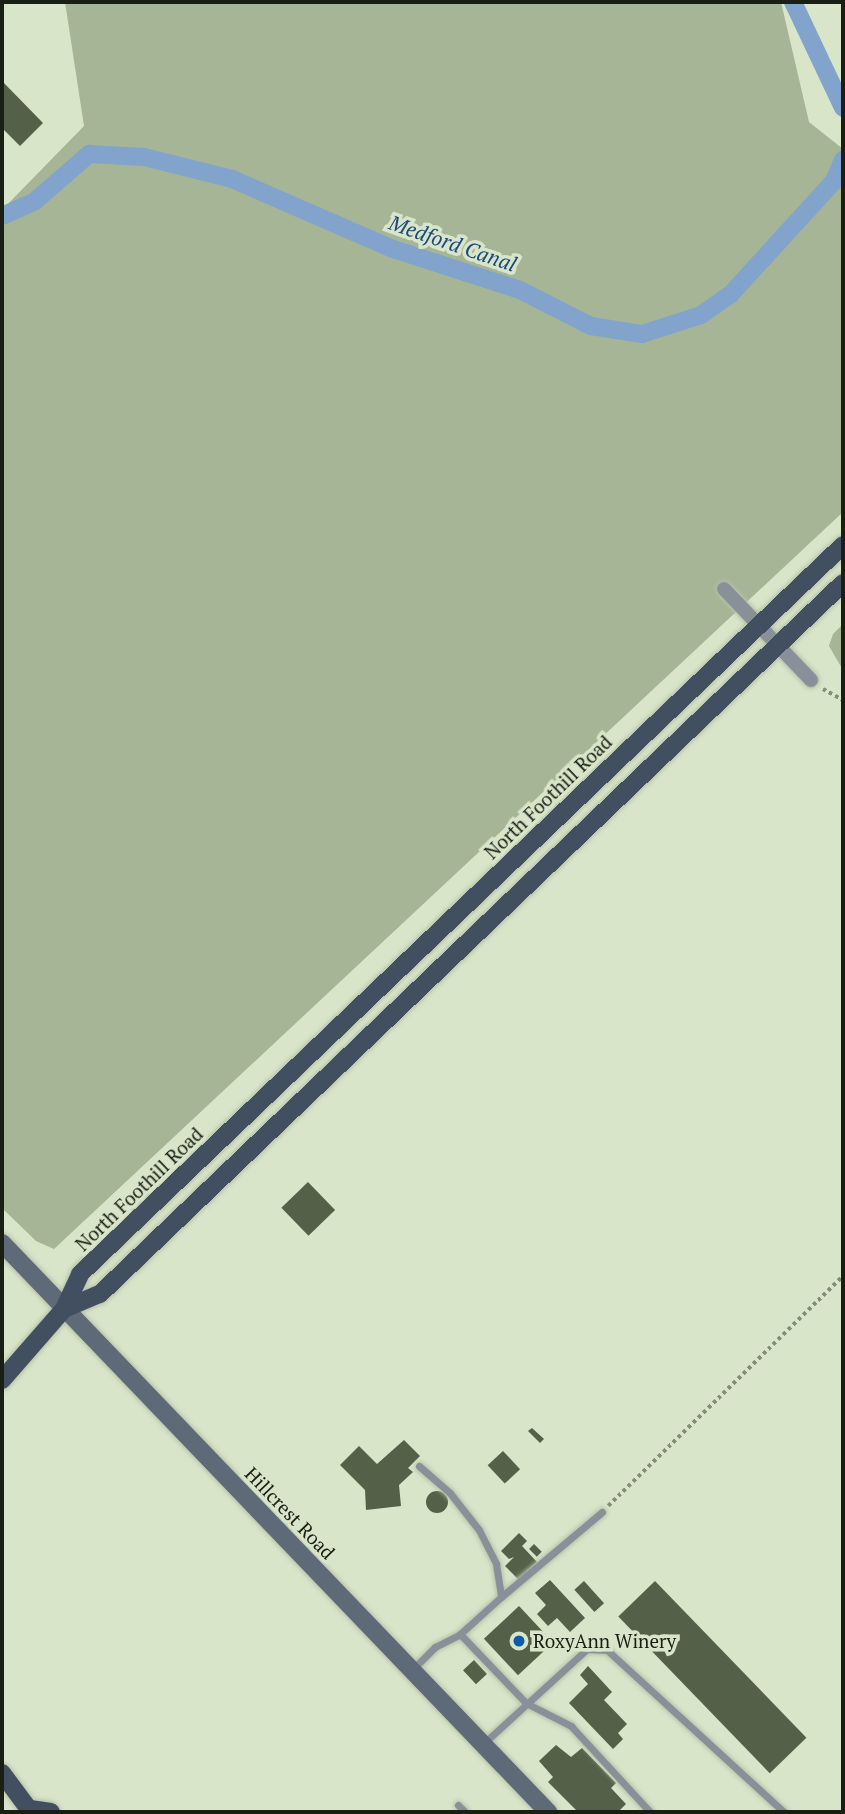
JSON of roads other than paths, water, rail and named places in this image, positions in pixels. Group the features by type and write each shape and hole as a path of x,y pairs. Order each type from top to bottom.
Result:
{"main road":[{"name":"North Foothill Road","path":"64,1309 80,1274 843,545"},
{"path":"2,1380 64,1309 100,1294 843,583"},
{"path":"2,1773 30,1810 51,1812"}],"street":[{"path":"724,589 811,680"},
{"name":"Hillcrest Road","path":"2,1243 548,1812"}],"lane":[{"path":"419,1466 450,1493 479,1530 496,1564 501,1597"},
{"path":"412,1669 435,1647 460,1634 602,1512"},
{"path":"460,1634 526,1703 571,1726 650,1812"},
{"path":"483,1744 587,1649 607,1650 784,1812"},
{"path":"458,1805 465,1812"}],"waterway":[{"name":"Medford Canal","path":"793,2 843,108"},
{"name":"Medford Canal","path":"2,216 35,201 89,154 144,157 232,179 393,249 520,290 591,326 642,334 701,315 730,295 834,181 843,160"}],"place":[{"name":"RoxyAnn Winery","path":"519,1641"}]}
